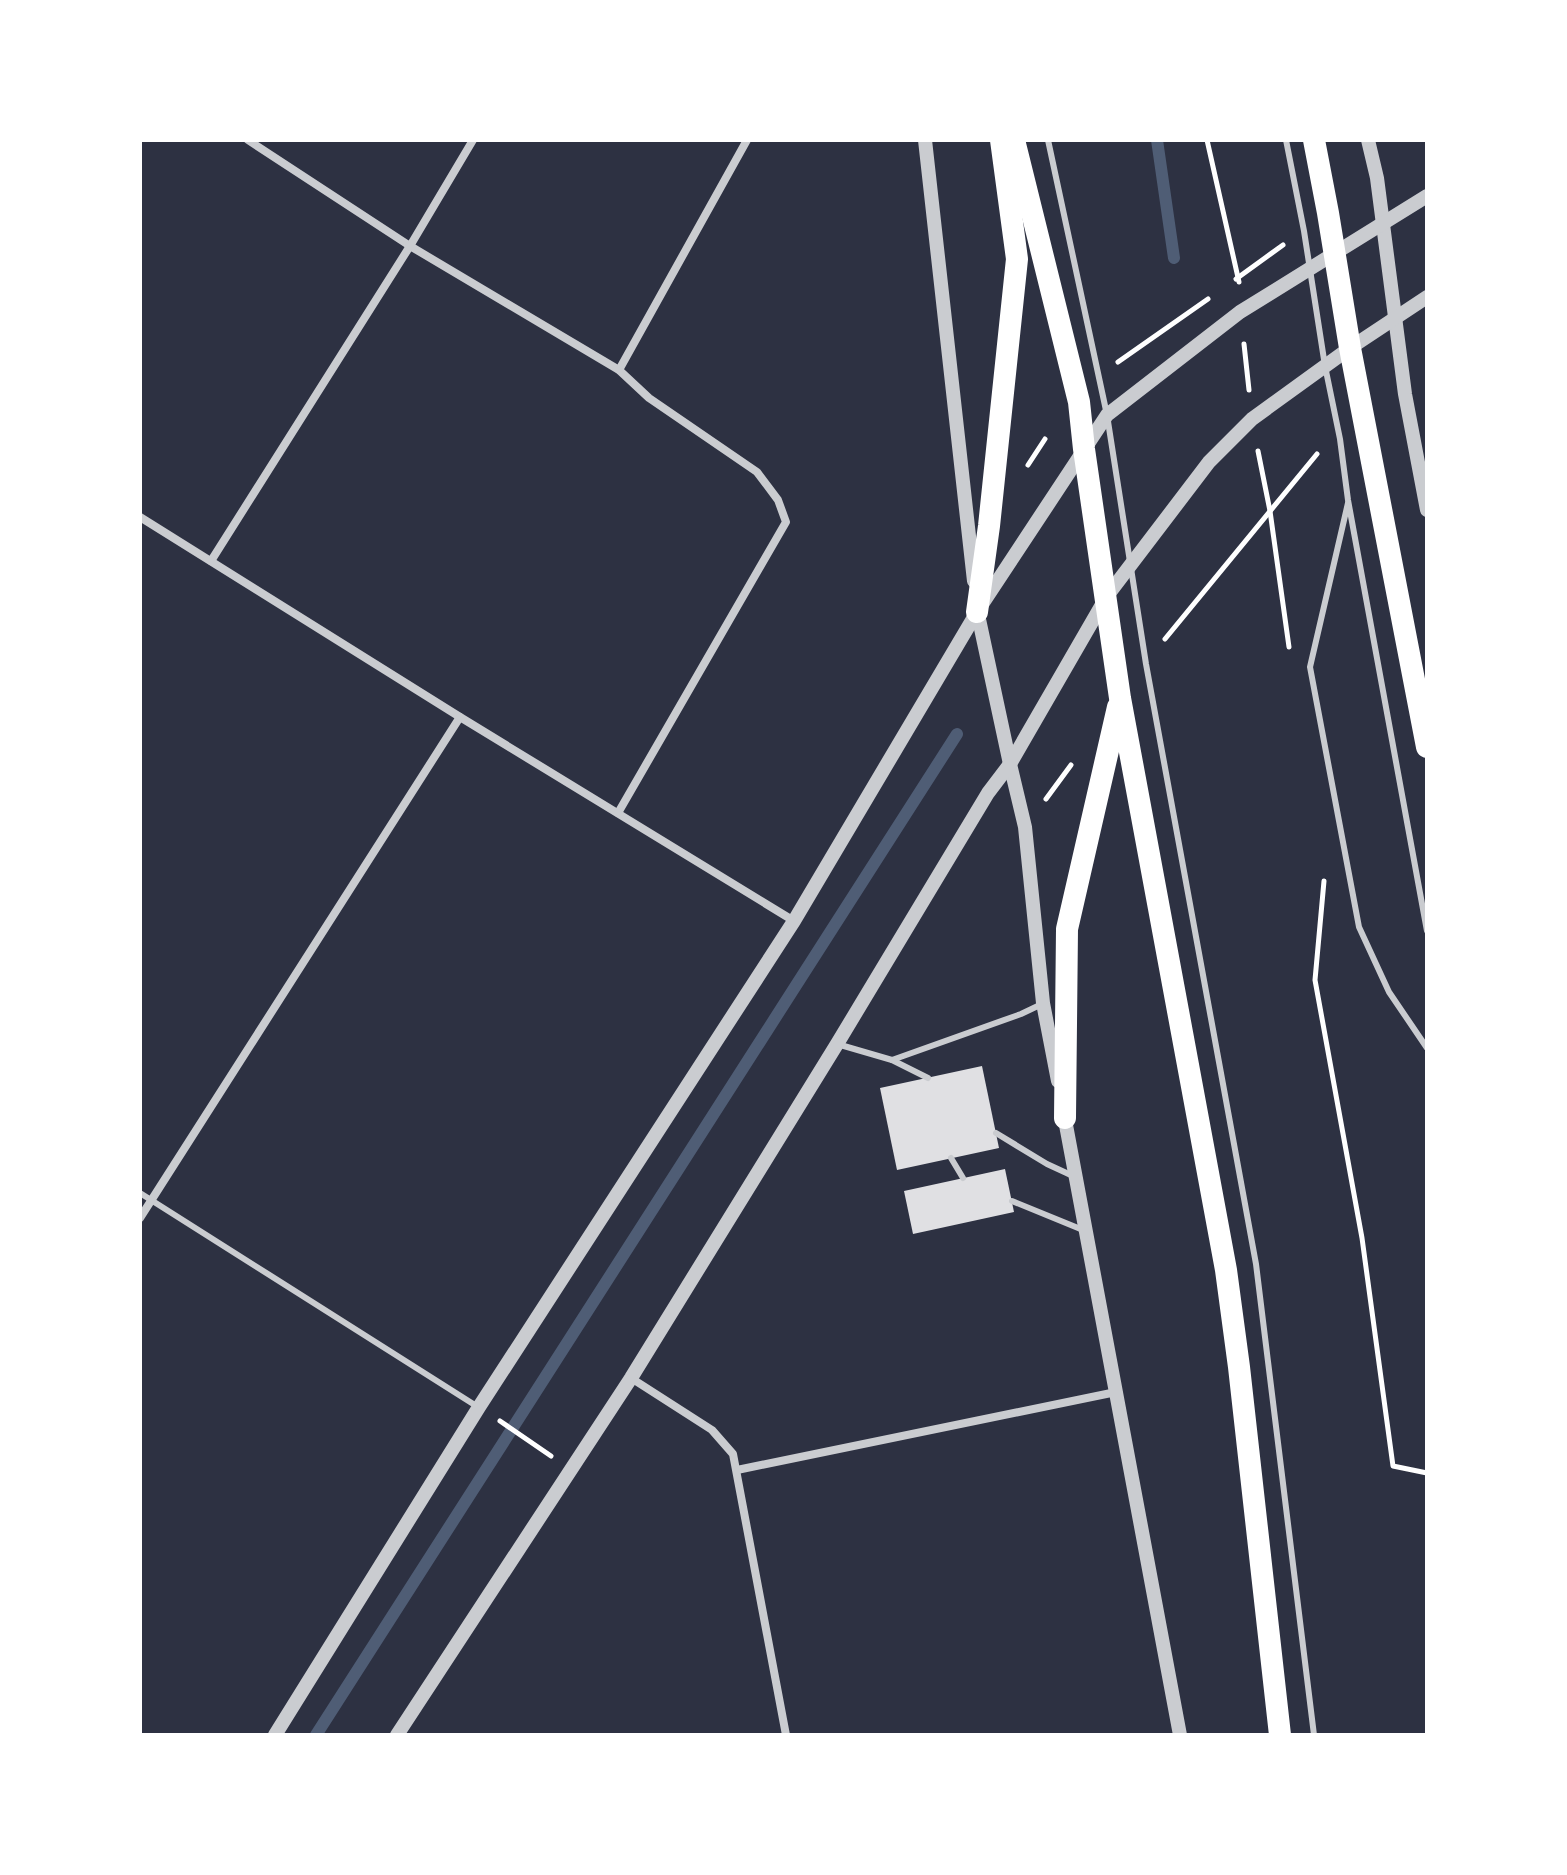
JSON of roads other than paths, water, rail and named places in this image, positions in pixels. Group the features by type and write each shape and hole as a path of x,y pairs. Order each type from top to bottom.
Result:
{"highway":[{"path":"977,612 1017,259 1001,140"},
{"path":"1014,140 1079,402 1120,698 1226,1270 1280,1735"},
{"path":"1314,140 1350,348 1427,747"},
{"path":"1065,1118 1067,929 1120,698"}],"street":[{"path":"248,140 410,246 619,370 649,398 757,472 778,500 786,522 618,813"},
{"path":"211,561 410,246 473,140"},
{"path":"619,370 747,140"},
{"path":"925,140 977,612 1025,827 1043,1003 1180,1735"},
{"path":"1368,140 1377,178 1405,394 1427,510"},
{"path":"275,1735 479,1407 794,921 977,612 1107,415 1240,312 1427,196"},
{"path":"402,1733 631,1378 988,793 1010,764 1107,596 1209,462 1252,419 1427,297"},
{"path":"142,521 794,921"},
{"path":"140,1218 460,717"},
{"path":"631,1378 719,1436 733,1454 786,1735"},
{"path":"737,1470 1116,1392"}],"lane":[{"path":"1048,140 1107,415 1146,664 1256,1264 1314,1735"},
{"path":"1286,140 1427,931"},
{"path":"1348,500 1310,667 1359,927 1389,992 1427,1048"},
{"path":"892,1060 1021,1014 1043,1003"},
{"path":"837,1044 892,1060 928,1078"},
{"path":"996,1133 1047,1164 1076,1177"},
{"path":"951,1158 963,1178"},
{"path":"140,1193 479,1407"},
{"path":"1012,1201 1086,1232"}],"waterway":[{"path":"1157,140 1174,258"},
{"path":"316,1735 957,734"}]}
